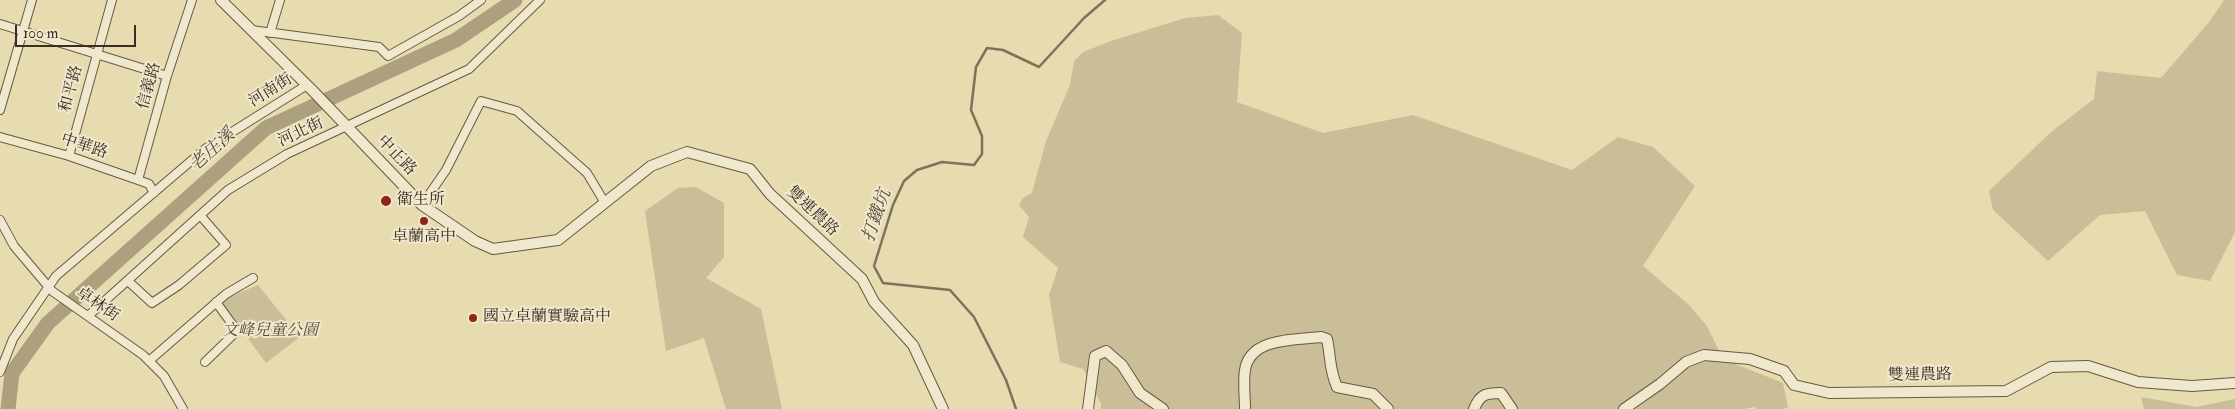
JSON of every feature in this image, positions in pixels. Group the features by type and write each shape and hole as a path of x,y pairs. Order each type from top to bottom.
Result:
{"street":[{"path":"0,110 32,0"},
{"name":"和平路","path":"69,156 112,0"},
{"name":"信義路","path":"138,180 166,76 192,0"},
{"name":"中正路","path":"221,0 309,87 422,205 475,242 493,249 558,240 606,202"},
{"path":"270,33 280,0"},
{"path":"251,30 379,47 388,56 459,16 481,0"},
{"name":"河北街","path":"88,316 228,190 287,154 347,128 469,69 540,0"},
{"path":"0,24 166,76"},
{"name":"河南街","path":"0,372 13,339 56,276 205,149 309,87"},
{"path":"422,205 446,170 481,101 517,111 587,173 606,202"},
{"name":"中華路","path":"0,137 69,156 138,180 149,184 154,193"},
{"name":"雙連農路","path":"606,202 651,166 687,152 750,169 770,194 862,279 874,302 913,345 943,409"},
{"path":"128,281 152,303 179,285 226,245 200,215"},
{"name":"卓林街","path":"0,220 14,246 48,287 149,361 164,376 183,409"},
{"path":"149,361 226,294 253,278"},
{"path":"205,362 237,331 216,302"},
{"path":"1245,409 1245,369 1253,352 1271,343 1321,337 1327,340 1330,356 1329,371 1337,388 1373,394 1388,409"},
{"path":"1088,409 1095,356 1106,351 1122,365 1140,393 1163,409"},
{"name":"雙連農路","path":"1624,409 1660,384 1686,362 1704,354 1750,359 1784,371 1794,385 1829,393 2006,391 2051,367 2088,366 2138,382 2192,386 2235,383"},
{"path":"1474,409 1478,398 1487,393 1501,393 1512,409"}],"green space":[{"path":"2224,0 2235,0 2235,232 2210,281 2177,275 2145,211 2100,215 2048,261 1993,210 1989,191 2051,132 2094,99 2097,71 2161,78 2209,22"},
{"path":"1218,15 1242,33 1237,102 1323,133 1413,115 1572,170 1618,137 1653,147 1695,186 1643,266 1689,305 1707,326 1723,359 1783,383 1788,407 1783,409 1757,409 1754,407 1745,409 1101,409 1101,404 1083,369 1060,362 1049,295 1058,268 1023,237 1029,217 1019,205 1023,198 1032,193 1046,141 1070,85 1074,61 1083,52 1111,41 1185,18"},
{"path":"696,187 724,203 724,257 706,278 761,309 782,409 726,409 704,338 666,351 645,211 678,188"},
{"name":"文峰兒童公園","path":"258,285 300,337 266,363 220,301"},
{"path":"2141,397 2196,407 2235,399 2235,409 2144,409"}],"waterway":[{"name":"老庄溪","path":"8,409 12,373 48,323 266,128 456,40 515,0"},
{"name":"打鐵坑","path":"1016,409 1006,380 974,317 950,290 883,283 874,266 893,205 904,181 917,170 942,162 974,165 982,154 982,136 971,110 976,67 987,48 1003,50 1039,67 1084,18 1105,0"}],"place":[{"name":"衛生所","path":"386,201"},
{"name":"卓蘭高中","path":"424,221"},
{"name":"國立卓蘭實驗高中","path":"473,318"}]}
